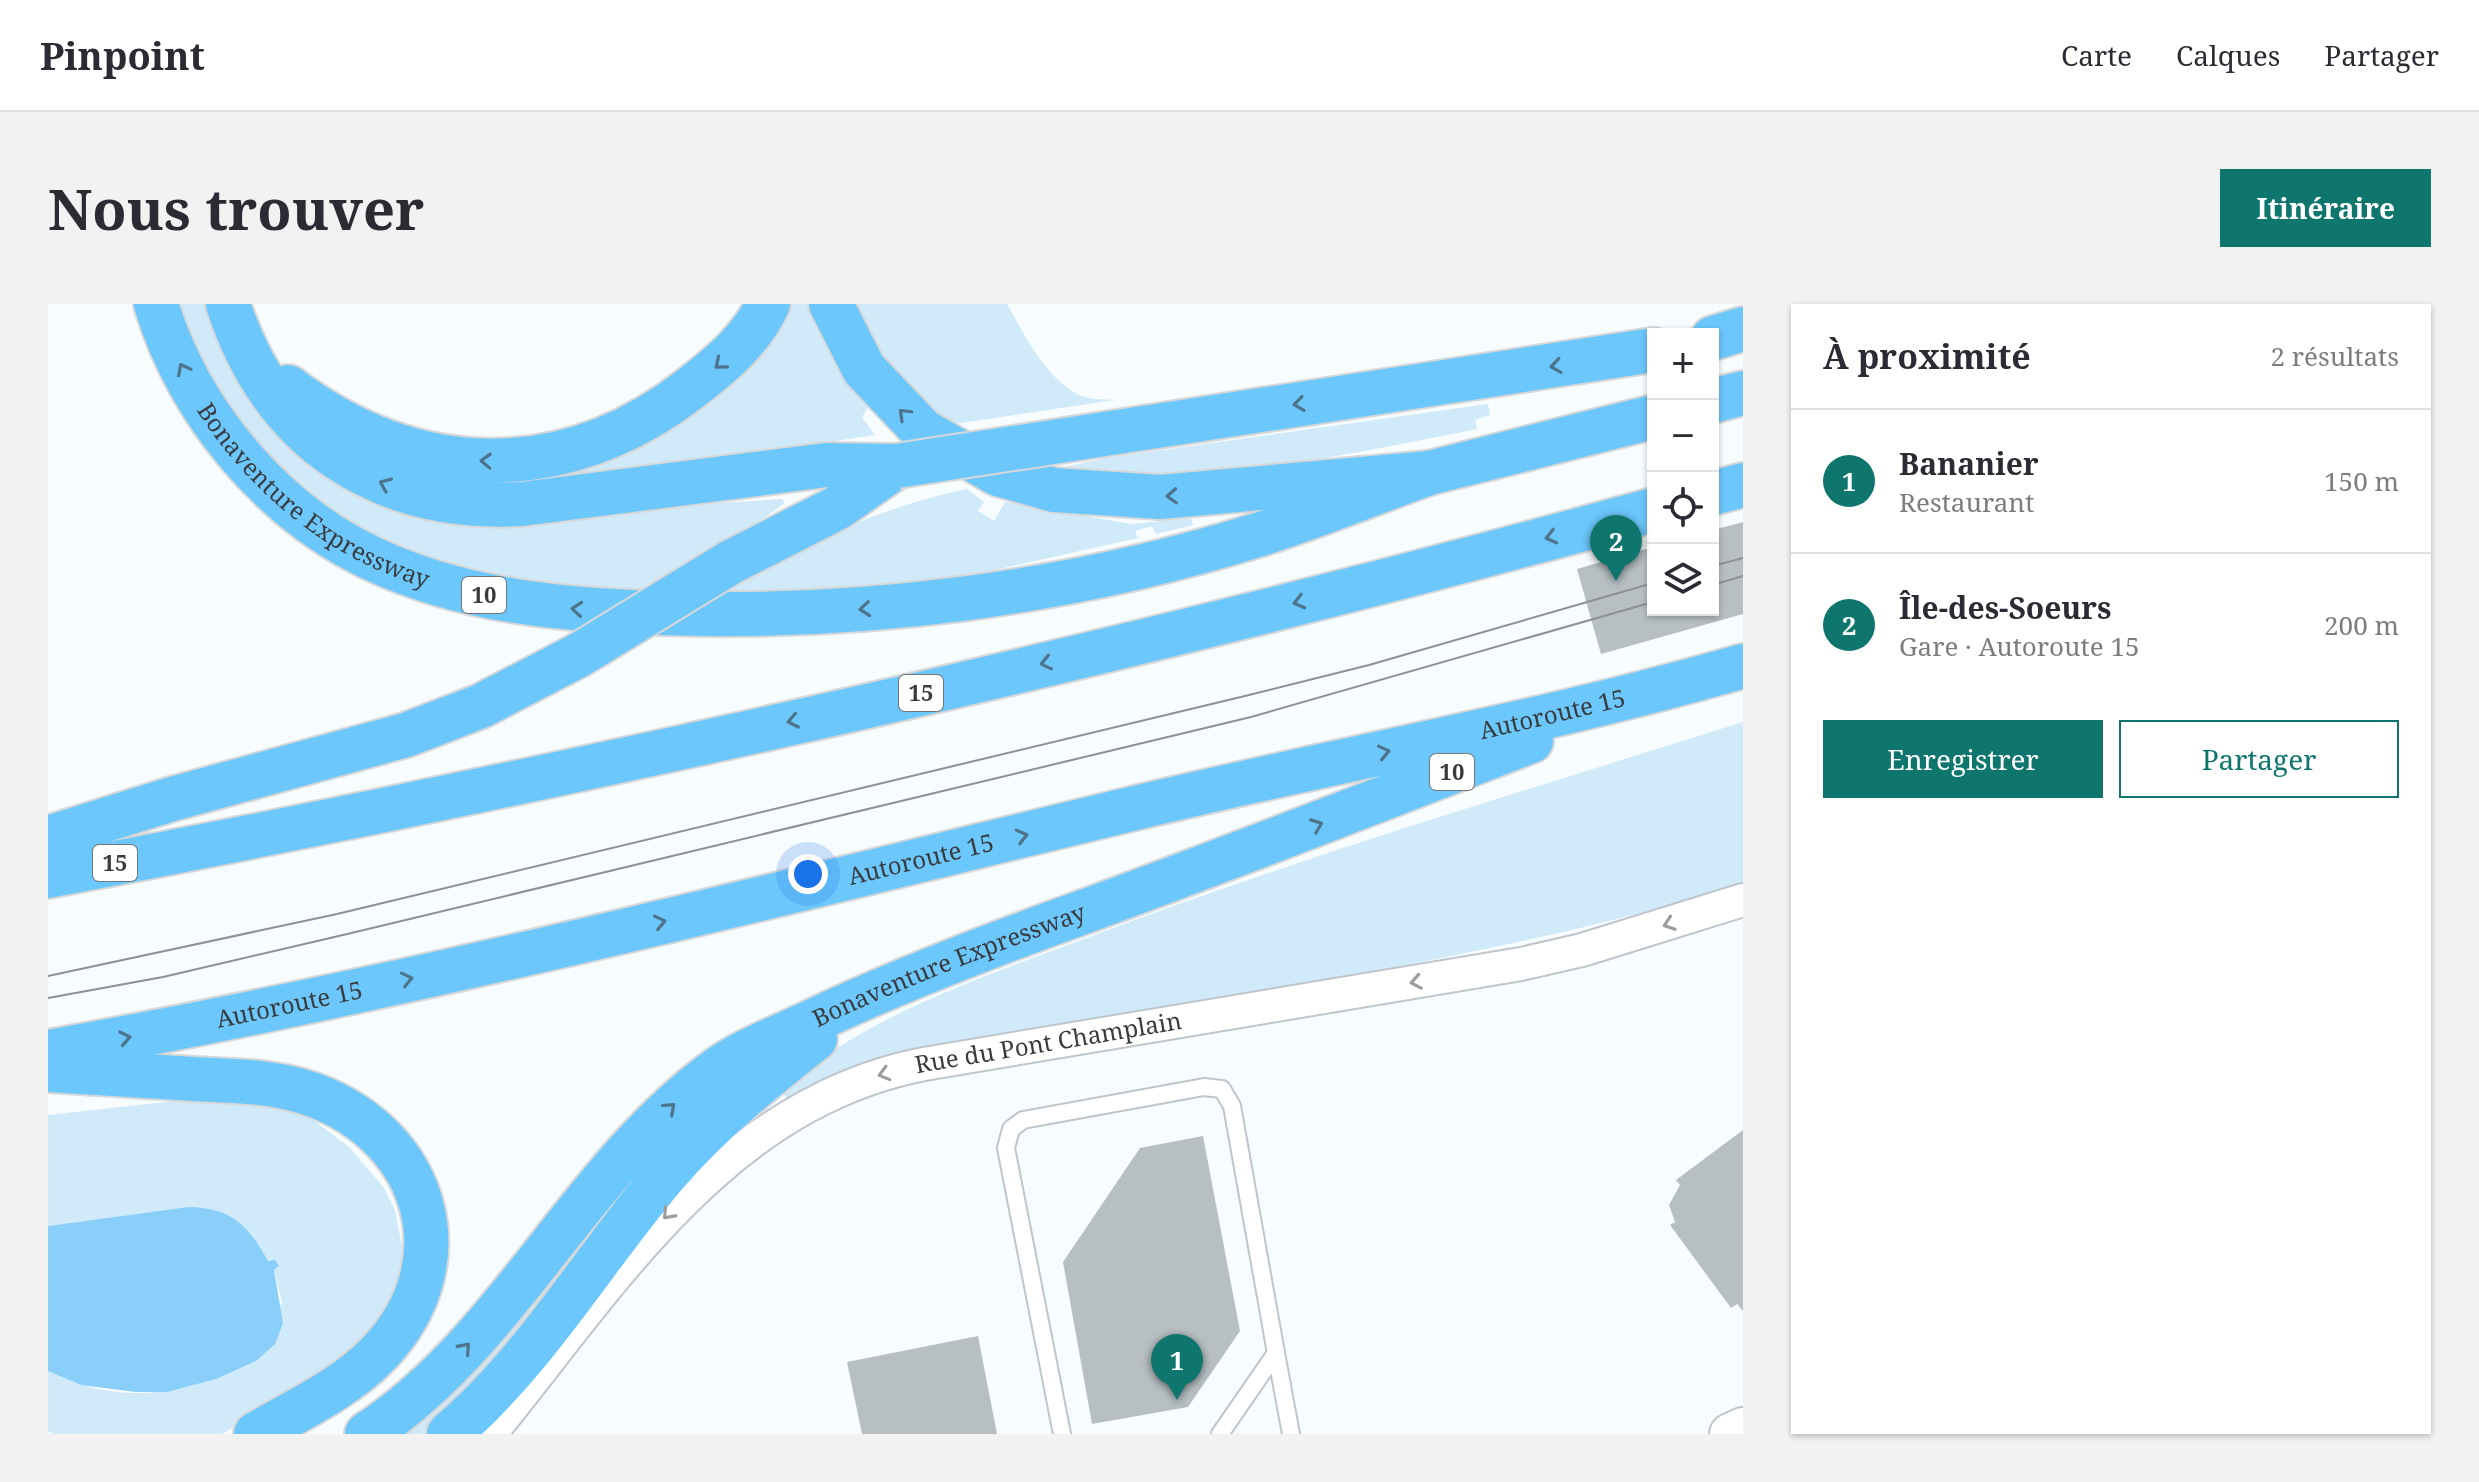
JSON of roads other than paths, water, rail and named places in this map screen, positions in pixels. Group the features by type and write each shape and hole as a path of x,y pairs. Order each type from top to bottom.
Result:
{"highway":[{"name":"Bonaventure Expressway","path":"156,304 175,354 208,412 254,469 301,514 345,543 394,568 470,592 527,603 579,609 722,615 849,610 968,597 1107,572 1223,544 1429,473"},
{"path":"228,304 246,352 280,407 305,433 340,460 396,489 455,503 489,506 580,499 826,465 897,466 1647,351"},
{"path":"246,352 306,401 370,436 436,456 525,461 593,444 658,412 735,351 768,304"},
{"path":"831,304 864,369 906,416 968,458 1025,483 1084,494 1160,497 1429,473"},
{"path":"1719,336 1743,329"},
{"path":"1717,400 1743,393"},
{"name":"10","path":"1429,473 1647,418"},
{"path":"48,838 172,799 406,735 481,706 579,655 731,562 837,508 897,466"},
{"path":"1719,491 1743,485"},
{"name":"15","path":"48,876 417,802 906,696 1262,611 1647,512"},
{"name":"Autoroute 15","path":"48,1052 376,986 1241,783 1660,690 1743,666"},
{"name":"Bonaventure Expressway","path":"367,1434 410,1402 455,1360 613,1167 678,1101 733,1059 874,992 1245,853 1660,690"},
{"path":"449,1434 497,1385 651,1193 698,1140 756,1086 874,992"},
{"path":"48,1070 272,1084 315,1095 368,1124 394,1150 408,1173 426,1223 427,1246 423,1280 400,1328 353,1376 256,1434"}],"street":[{"name":"Rue du Pont Champlain","path":"490,1434 658,1225 694,1187 770,1129 852,1085 924,1064 1521,964 1582,950 1743,900"},
{"path":"1730,1434 1743,1428"}],"lane":[{"path":"1062,1434 1006,1148 1011,1129 1023,1120 1204,1087 1222,1089 1232,1106 1291,1434"},
{"path":"1220,1434 1276,1353"}],"water":[{"path":"188,1207 216,1211 237,1221 246,1228 268,1261 275,1260 279,1266 274,1270 283,1323 275,1344 256,1361 216,1379 167,1392 136,1392 81,1385 48,1371 48,1226"}],"tram line":[{"path":"1719,564 1743,558"},
{"path":"1719,583 1743,576"},
{"path":"48,976 337,914 1245,696 1369,665 1647,585"},
{"path":"48,998 163,977 343,935 1251,717 1647,604"}],"place":[{"name":"Île-des-Soeurs","path":"1616,581"},
{"name":"Bananier","path":"1177,1400"}]}
